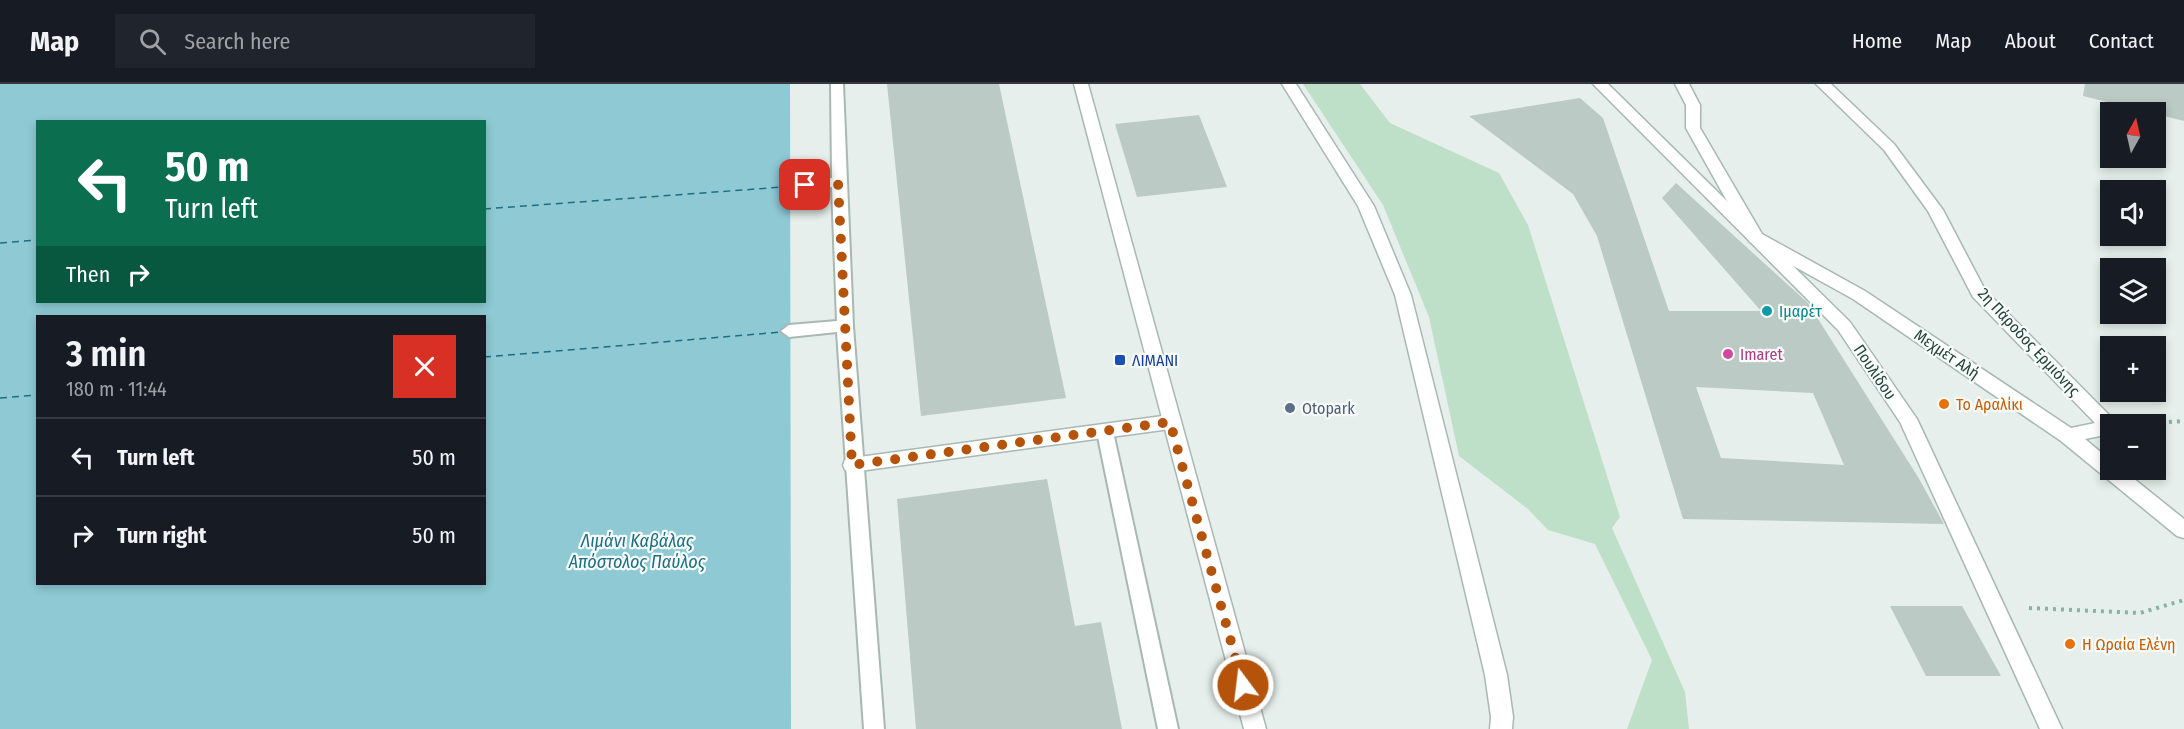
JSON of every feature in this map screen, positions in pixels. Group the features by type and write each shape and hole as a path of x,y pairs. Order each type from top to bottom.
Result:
{"street":[{"path":"1081,84 1170,422 1255,729"},
{"path":"1289,84 1366,206 1403,295 1496,675 1501,729"},
{"name":"Πουλίδου","path":"1600,84 1844,326 1908,420 2051,729"},
{"path":"1682,84 1693,105 1693,128 1756,238"},
{"name":"2η Πάροδος Ερμιόνης","path":"1823,84 1889,147 1935,210 1979,293 2100,417"},
{"name":"Μεχμέτ Αλή","path":"1756,238 1858,295 2068,436 2184,530"},
{"path":"852,465 1170,422"},
{"path":"2068,436 2100,429"}],"lane":[{"path":"837,84 838,182 852,465 874,729"},
{"path":"788,187 838,182"},
{"path":"789,332 845,326"},
{"path":"1105,432 1168,729"}],"path":[{"path":"2166,422 2184,421"},
{"path":"1995,606 2140,613 2184,600"}],"green space":[{"path":"1303,84 1360,84 1390,123 1499,173 1528,225 1620,517 1612,528 1685,692 1689,729 1627,729 1652,660 1595,544 1548,530 1528,509 1459,456 1429,317 1383,205"}],"water":[{"name":"Λιμάνι Καβάλας Απόστολος Παύλος","path":"0,84 790,84 791,729 0,729"}],"building":[{"path":"887,84 999,84 1066,398 921,416"},
{"path":"2085,84 2184,84 2184,121 2166,117 2166,102 2107,102 2083,96"},
{"name":"Ιμαρέτ","path":"1580,98 1603,118 1669,311 1761,311 1662,198 1676,183 1808,303 1918,477 1944,524 1683,519 1597,236 1573,194 1469,116","holes":["1696,387 1813,393 1844,465 1721,458"]},
{"path":"1199,115 1227,187 1137,197 1115,124"},
{"path":"1047,479 1075,626 1101,622 1122,729 916,729 897,499"},
{"path":"1890,606 1962,606 2001,676 1926,676"}],"ferry route":[{"path":"486,209 783,187"},
{"path":"0,243 36,240"},
{"path":"486,357 782,332"},
{"path":"0,398 36,395"}],"place":[{"name":"Ιμαρέτ","path":"1767,311"},
{"name":"Imaret","path":"1728,354"},
{"name":"ΛΙΜΑΝΙ","path":"1120,360"},
{"name":"Το Αραλίκι","path":"1944,404"},
{"name":"Otopark","path":"1290,408"},
{"name":"Η Ωραία Ελένη","path":"2070,644"}],"route":[{"path":"805,185 838,182 852,465 1170,422 1243,685"}]}
